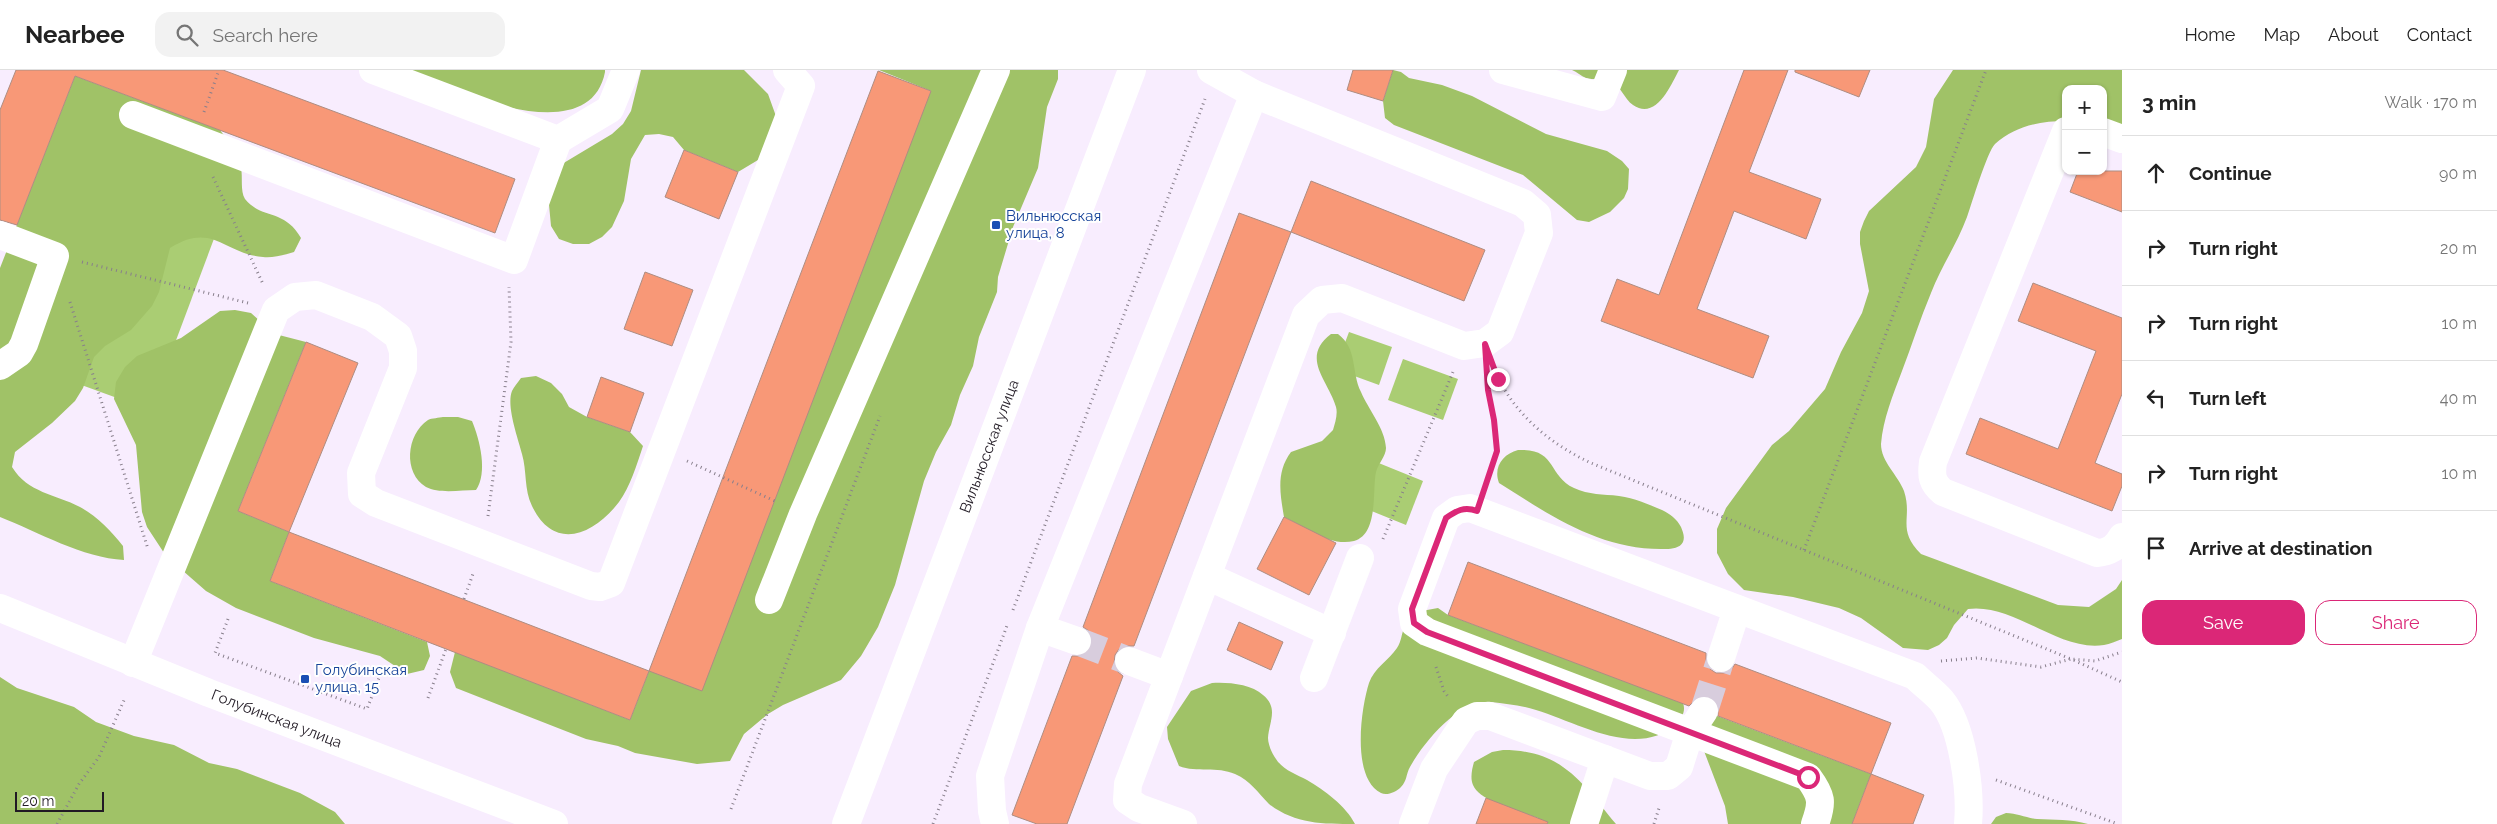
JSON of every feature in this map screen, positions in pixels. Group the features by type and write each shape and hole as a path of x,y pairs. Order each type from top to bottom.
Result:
{"street":[{"path":"373,70 558,140"},
{"path":"133,115 514,260 558,140 610,109 626,70"},
{"path":"133,663 276,310 295,297 316,295 372,317 398,336 403,351 403,368 361,473 362,494 376,503 591,586 600,587 612,583 801,86 787,70"},
{"path":"769,600 803,514 996,70"},
{"name":"Вильнюсская улица","path":"846,824 1132,70"},
{"path":"1503,70 1602,97 1613,70"},
{"path":"1183,824 1139,808 1127,800 1128,784 1306,315 1322,300 1342,298 1475,345 1500,332 1539,233 1538,215 1523,203 1254,94 1213,71"},
{"path":"995,824 992,811 990,776 1040,628 1254,94"},
{"path":"2107,133 2122,139"},
{"path":"2062,141 1933,462 1931,476 1935,486 1942,492 2097,552 2107,552 2117,546 2122,537"},
{"path":"0,235 55,256 24,344 19,353 0,366"},
{"path":"1815,824 1821,806 1818,790 1808,777 1697,722 1427,632 1414,623 1412,609 1446,518 1457,510 1470,508 1915,676 1941,700 1955,726 1963,753 1968,824"},
{"path":"1314,678 1360,558"},
{"path":"1207,576 1332,633"},
{"name":"Голубинская улица","path":"0,608 133,663 554,824"},
{"path":"1721,658 1737,609"},
{"path":"1040,628 1077,641"},
{"path":"1129,661 1169,676"},
{"path":"1413,824 1434,769 1466,721 1477,716 1490,716 1650,776 1668,776 1679,766 1697,722"},
{"path":"1584,824 1605,759"}],"path":[{"path":"219,70 194,138 276,310"},
{"path":"1804,550 1986,70"},
{"path":"1013,611 1213,71"},
{"path":"55,256 276,310"},
{"path":"55,256 162,592"},
{"path":"483,545 511,342 508,281 514,260"},
{"path":"1475,345 1510,400 1544,435 1591,463 2071,659 2122,682"},
{"path":"1475,345 1488,390 1494,420 1497,451 1477,511"},
{"path":"1360,558 1372,564 1475,345"},
{"path":"731,809 883,409"},
{"path":"662,450 837,529"},
{"path":"228,619 215,653 367,709 379,678"},
{"path":"933,824 1010,620"},
{"path":"1427,632 1444,690 1466,721"},
{"path":"428,698 446,649"},
{"path":"1915,676 1941,661 1977,658 2041,667 2071,659 2095,661 2122,652"},
{"path":"57,824 79,784 99,757 125,698"},
{"path":"1964,769 2118,824"}],"green space":[{"path":"402,70 605,70 605,72 594,96 573,109 546,112 514,109 482,100"},
{"path":"641,70 744,70 768,94 777,119 763,157 738,172 684,150 673,137 659,134 645,135 631,159 624,201 612,227 602,237 589,244 573,244 559,239 551,226 548,194 557,167 612,134 623,124 631,111"},
{"path":"879,70 1058,70 1058,79 1047,107 1038,168 1013,227 998,277 997,292 979,337 973,366 960,395 951,425 936,452 924,481 895,585 878,627 861,656 841,680 783,705 768,714 744,734 730,761 697,764 635,753 618,746 586,739 456,688 450,672 455,652 630,720 649,671 931,91"},
{"path":"1393,70 1401,72 1409,78 1442,85 1472,96 1546,134 1607,151 1622,161 1629,169 1628,189 1624,198 1610,212 1589,222 1577,220 1523,175 1394,125 1385,118 1383,101"},
{"path":"1572,70 1679,70 1662,99 1656,105 1641,109 1633,105 1613,82 1606,79 1586,78"},
{"path":"1953,70 2122,70 2122,136 2107,130 2107,85 2062,85 2062,121 2047,122 2019,129 1995,144 1984,167 1963,227 1935,283 1920,322 1886,416 1881,444 1884,457 1904,491 1907,509 1907,530 1913,545 1921,554 2058,605 2089,607 2116,589 2122,580 2122,639 2106,645 2087,645 2070,641 2003,613 1985,609 1968,609 1954,625 1947,638 1939,645 1928,650 1903,648 1861,618 1839,608 1793,597 1744,590 1728,574 1717,553 1717,529 1726,508 1772,445 1789,431 1825,389 1841,352 1862,313 1869,291 1860,244 1860,232 1869,211 1916,167 1926,147 1934,99"},
{"path":"75,76 220,130 240,163 245,199 259,210 287,222 301,238 294,252 271,257 250,255 208,238 185,241 170,248 159,292 152,306 131,330 105,346 94,357 83,388 75,401 52,423 15,452 12,467 18,476 34,488 80,507 98,519 123,546 124,560 93,555 0,517 0,268"},
{"path":"134,196 218,228 150,410 65,379"},
{"path":"235,310 251,313 275,334 306,342 238,511 289,532 270,581 427,642 430,656 424,670 407,674 380,656 314,638 236,608 206,591 166,556 147,527 142,512 136,445 114,399 116,382 125,367 137,356 181,338 220,311"},
{"path":"1349,332 1392,347 1379,385 1335,369"},
{"path":"1331,334 1338,334 1349,347 1358,384 1383,433 1386,448 1376,472 1371,521 1362,537 1354,541 1345,542 1327,539 1284,517 1280,483 1283,467 1291,452 1322,441 1333,430 1337,410 1317,361 1322,343"},
{"path":"1403,359 1458,379 1443,420 1388,400"},
{"path":"536,376 551,383 562,394 569,407 587,417 630,432 643,446 630,482 619,502 598,523 574,534 563,534 551,529 541,520 529,500 524,460 515,431 510,405 512,391 521,378"},
{"path":"458,417 472,421 482,456 482,475 476,490 444,491 431,489 419,481 414,473 410,454 415,435 428,420"},
{"path":"1518,450 1539,453 1546,458 1565,483 1574,488 1591,493 1630,498 1665,512 1673,517 1681,527 1684,534 1682,544 1668,549 1643,548 1620,544 1578,529 1538,508 1499,483 1497,477 1498,467 1504,458"},
{"path":"1354,453 1423,481 1406,525 1337,497"},
{"path":"1438,608 1448,615 1683,703 1683,714 1677,723 1662,734 1645,738 1627,739 1589,730 1525,707 1491,702 1479,703 1467,707 1455,715 1433,735 1416,757 1401,787 1391,793 1381,793 1372,785 1365,773 1362,758 1361,725 1369,683 1378,668 1397,648 1406,625 1413,615 1416,612"},
{"path":"0,677 17,688 74,707 96,722 134,736 174,745 209,763 237,769 300,793 335,812 345,824 0,824"},
{"path":"1212,683 1239,684 1252,688 1263,695 1271,705 1272,710 1268,738 1269,746 1279,763 1286,769 1314,784 1334,799 1355,824 1309,822 1289,816 1269,804 1250,783 1235,774 1221,770 1193,769 1179,766 1168,739 1167,727 1191,691"},
{"path":"1704,711 1871,774 1852,824 1728,824 1725,806 1704,751"},
{"path":"1503,750 1524,751 1556,763 1581,783 1616,824 1536,824 1538,818 1502,806 1484,796 1477,791 1472,782 1474,762 1492,752"},
{"path":"2006,813 2029,818 2069,820 2088,824 1991,824 1996,817"}],"building":[{"path":"16,70 223,70 515,179 495,233 75,76 17,225 0,220 0,110"},
{"path":"1353,70 1393,70 1383,101 1347,90"},
{"path":"1744,70 1788,70 1749,172 1821,199 1806,239 1734,211 1697,309 1769,336 1753,378 1601,321 1617,279 1659,295"},
{"path":"1795,70 1870,70 1859,97 1795,72"},
{"path":"878,71 931,91 702,691 649,671"},
{"path":"684,150 738,172 719,219 665,197"},
{"path":"2107,171 2122,171 2122,212 2070,192 2076,175 2107,175"},
{"path":"1311,181 1485,250 1464,301 1291,232"},
{"path":"1239,213 1291,232 1134,646 1126,646 1119,649 1115,655 1114,664 1117,671 1123,676 1067,824 1037,824 1012,815 1072,656 1080,656 1087,653 1092,647 1092,638 1089,631 1083,627"},
{"path":"645,272 693,290 672,346 624,329"},
{"path":"2033,283 2122,318 2122,394 2095,463 2122,474 2122,486 2112,511 1966,454 1980,418 2058,449 2096,351 2018,321"},
{"path":"306,342 358,363 289,532 238,511"},
{"path":"601,377 644,393 630,432 587,417"},
{"path":"1284,517 1336,543 1309,595 1257,569"},
{"path":"289,532 649,671 630,720 270,581"},
{"path":"1468,562 1706,653 1706,662 1710,669 1716,673 1725,673 1731,670 1735,664 1891,723 1871,774 1718,716 1718,705 1712,698 1698,697 1689,706 1448,615"},
{"path":"1239,622 1283,642 1271,670 1227,650"},
{"path":"1871,774 1924,795 1913,824 1852,824"},
{"path":"1486,798 1548,822 1547,824 1476,824"}],"tunnel":[{"path":"1077,641 1129,661"},
{"path":"1704,711 1721,658"}],"place":[{"name":"Вильнюсская улица, 8","path":"996,225"},
{"name":"Голубинская улица, 15","path":"305,679"}],"route":[{"path":"1498,379 1485,344 1488,390 1494,420 1497,451 1477,511 1470,508 1457,510 1446,518 1412,609 1414,623 1427,632 1808,777"}]}
